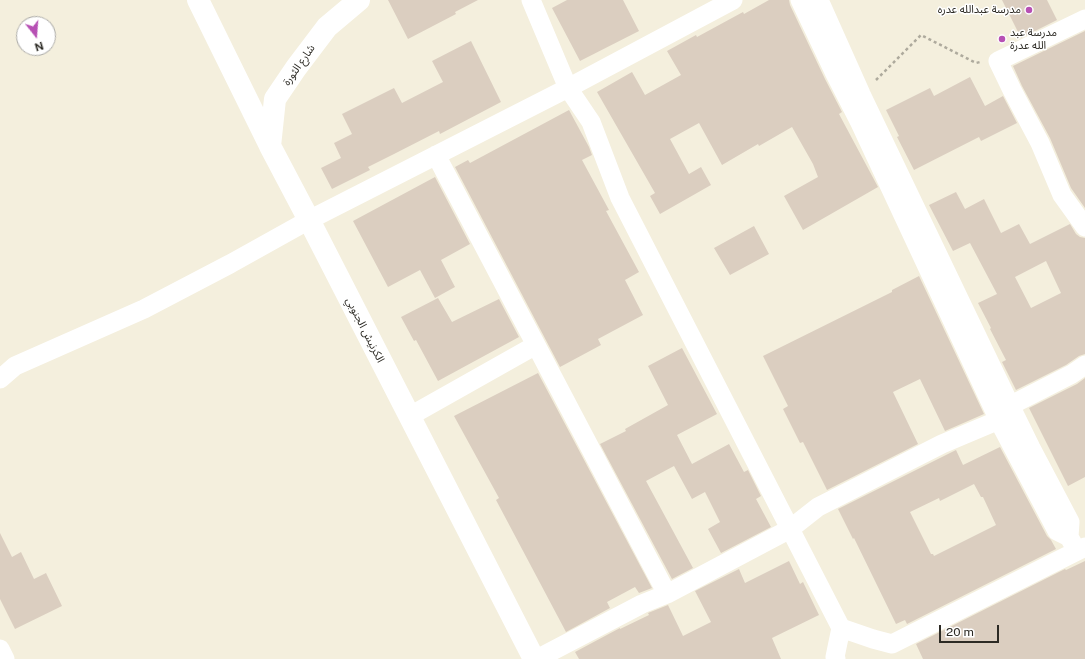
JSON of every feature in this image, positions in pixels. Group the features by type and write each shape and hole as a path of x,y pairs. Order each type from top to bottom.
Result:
{"main road":[{"name":"الكرنيش الجنوبي","path":"198,0 270,146 535,659"},
{"name":"شارع الثورة","path":"270,146 275,99 327,26 359,0"}],"street":[{"path":"530,0 568,88 590,122 620,198 841,628 835,657 836,659"},
{"path":"0,379 15,366 144,309 230,264 309,220 568,88 733,0"},
{"path":"800,0 835,74 1005,414 1030,448 1070,522 1077,545 896,652 873,639 841,628"},
{"path":"819,0 1005,414"},
{"path":"1085,19 998,61 1040,143 1062,195 1085,227"},
{"path":"436,155 667,594"},
{"path":"410,416 536,345"},
{"path":"535,659 642,604 667,594 790,529 818,507 1005,414 1019,401 1072,374 1085,365"},
{"path":"0,649 5,659"}],"path":[{"path":"861,94 921,35 976,63 998,61"}],"building":[{"path":"388,0 478,0 455,12 456,14 408,39"},
{"path":"567,0 623,0 639,31 580,61 552,8"},
{"path":"769,0 789,0 825,79 842,112 839,114 878,187 803,230 784,196 818,177 813,164 792,127 759,146 758,144 722,165 699,123 670,139 689,174 701,167 711,185 660,214 650,196 655,193 597,92 632,72 645,95 681,75 667,51 696,35 697,37 743,12 744,14"},
{"name":"مدرسة عبدالله عدره","path":"1002,0 1047,0 1057,20 1021,38"},
{"path":"1085,31 1085,208 1071,188 1050,138 1013,66"},
{"path":"471,41 501,102 440,134 439,131 368,167 370,170 332,189 321,168 341,158 334,143 352,134 342,114 394,88 402,103 443,82 432,61"},
{"path":"970,77 985,106 1003,96 1017,123 981,141 979,137 914,170 897,137 899,136 886,110 930,88 934,96"},
{"path":"569,110 592,155 582,160 609,210 606,211 639,272 625,280 643,315 598,339 601,345 560,367 455,167 468,160 470,163"},
{"path":"435,177 470,244 441,260 455,287 435,298 420,270 388,287 353,221"},
{"path":"956,192 965,209 984,199 1001,233 1019,224 1030,244 1070,224 1076,234 1085,238 1085,354 1016,390 1002,362 1006,360 978,303 997,294 970,243 953,251 929,205","holes":["1046,261 1061,293 1031,308 1015,277"]},
{"path":"754,226 769,254 730,275 714,248"},
{"path":"919,276 984,414 945,431 920,379 893,392 918,444 827,490 803,442 800,443 783,409 788,406 763,356 892,292 892,290"},
{"path":"438,298 452,322 499,299 519,337 438,381 416,340 414,341 401,317"},
{"path":"682,348 717,414 677,435 692,464 729,444 744,472 748,470 761,496 756,499 771,527 721,553 708,529 720,522 705,492 692,499 674,466 646,481 693,568 672,579 600,444 626,431 625,429 668,405 648,366"},
{"path":"538,373 652,588 639,593 635,587 607,602 610,608 566,632 496,500 499,498 454,416"},
{"path":"1085,378 1085,477 1068,486 1029,408 1077,384"},
{"path":"1000,447 1047,536 1056,549 907,624 905,620 896,624 854,538 853,539 838,509 956,450 963,465","holes":["974,484 981,497 983,497 996,525 934,556 931,554 910,512 939,498 940,501"]},
{"path":"0,533 12,557 21,552 34,579 46,573 62,606 15,629 0,599"},
{"path":"789,561 800,584 803,582 819,615 772,638 781,659 579,659 575,652 620,628 649,615 648,613 668,605 683,636 711,622 695,591 739,569 745,583"},
{"path":"1085,561 1085,659 923,659 916,644 1065,569 1066,570"}],"place":[{"name":"مدرسة عبدالله عدره","path":"1029,10"},
{"name":"مدرسة عبد الله عدرة","path":"1002,39"}]}
